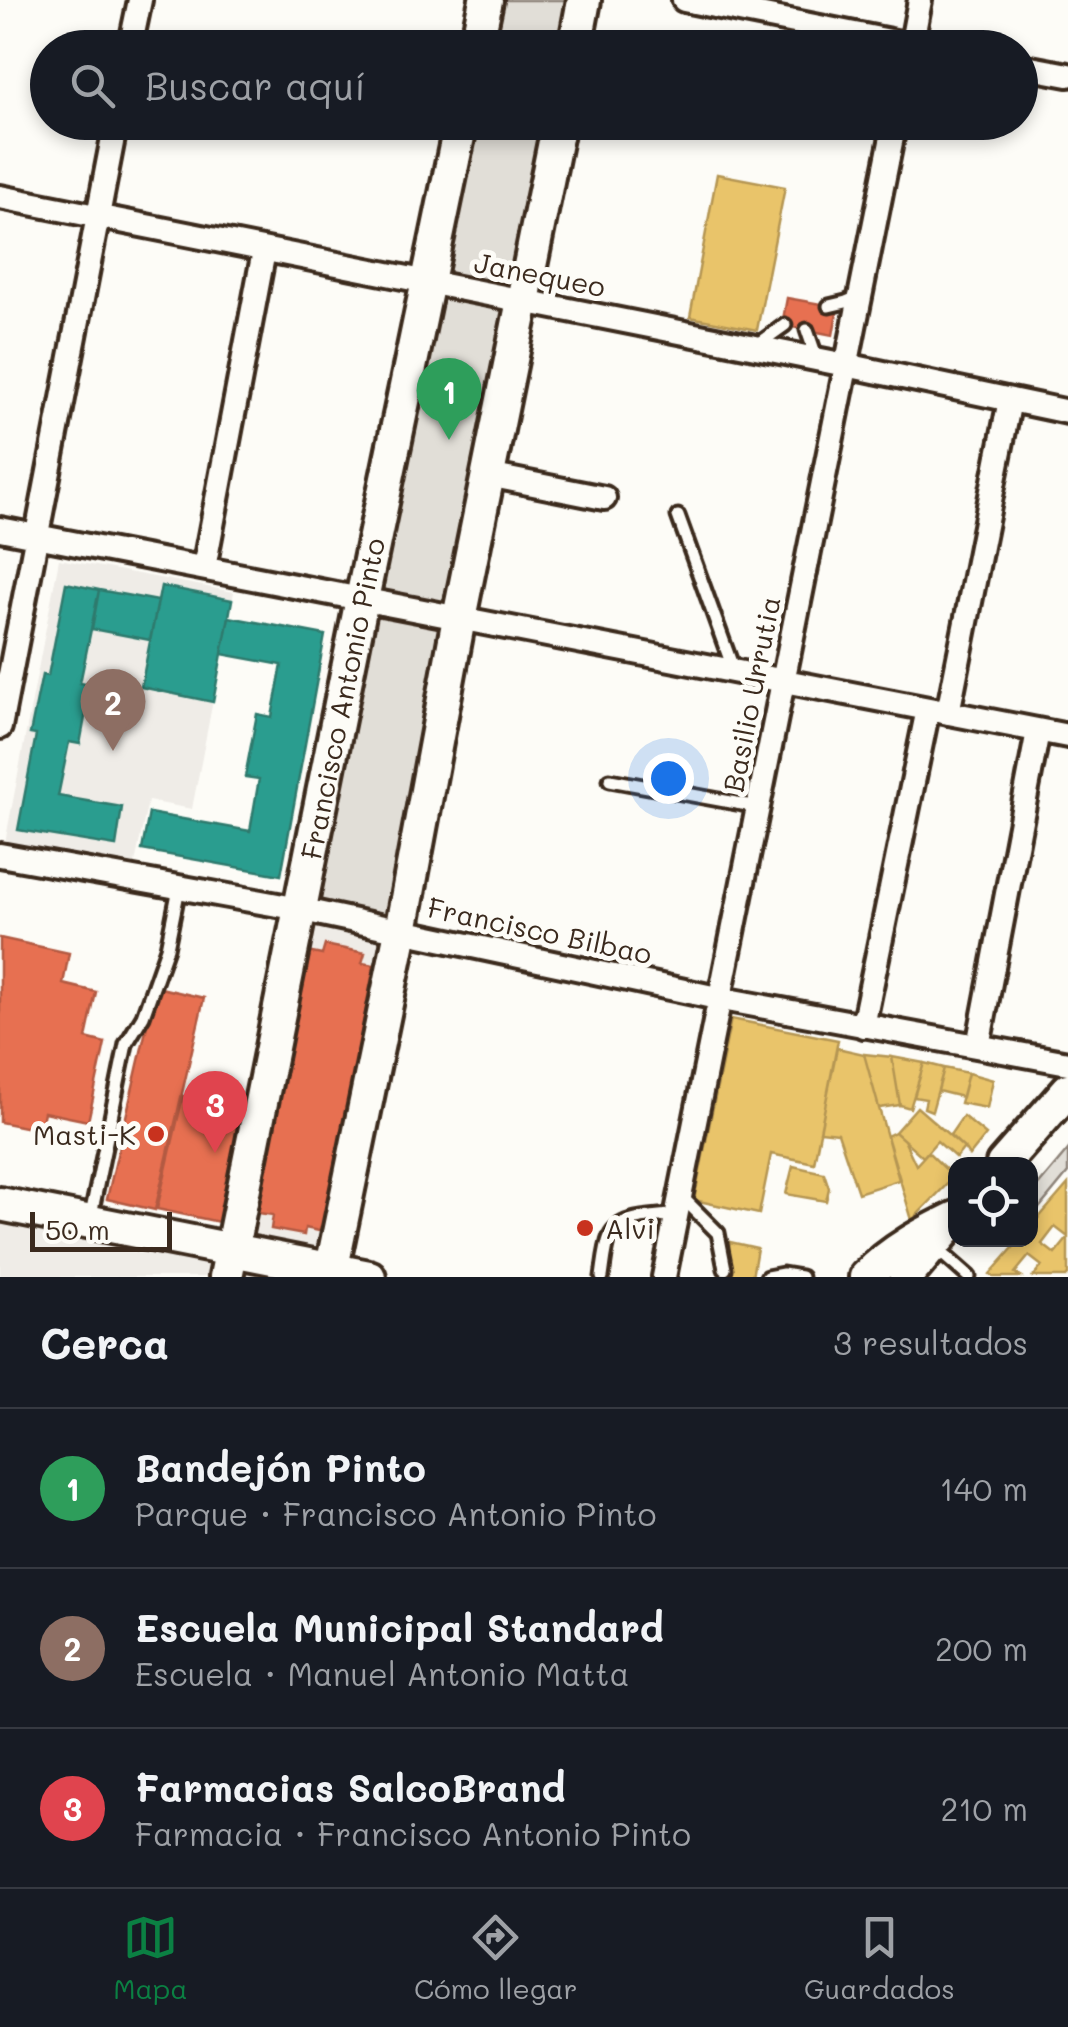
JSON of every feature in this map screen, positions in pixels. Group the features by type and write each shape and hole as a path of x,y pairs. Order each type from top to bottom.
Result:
{"main road":[{"path":"480,30 486,0"},
{"path":"578,30 584,0"},
{"name":"Francisco Antonio Pinto","path":"229,1263 457,140"},
{"path":"330,1273 555,140"},
{"path":"1009,1157 1068,1090"},
{"path":"0,1204 90,1222 229,1263 369,1277"},
{"path":"866,1277 911,1240 948,1223"},
{"path":"906,1277 948,1228"}],"street":[{"path":"134,30 140,0"},
{"path":"684,0 832,30"},
{"path":"917,30 920,0"},
{"path":"1038,69 1068,75"},
{"path":"0,727 113,140"},
{"name":"Basilio Urrutia","path":"664,1277 891,140"},
{"name":"Janequeo","path":"0,197 1068,412"},
{"path":"204,568 264,250"},
{"path":"863,1026 1010,400"},
{"path":"488,475 604,498"},
{"path":"0,529 1068,736"},
{"path":"978,1046 1038,730"},
{"name":"Francisco Bilbao","path":"0,855 300,910 722,999 1068,1062"}],"lane":[{"path":"829,306 860,296"},
{"path":"754,347 784,326"},
{"path":"808,330 818,360"},
{"path":"678,516 734,672"},
{"path":"610,780 759,808"},
{"path":"90,1222 126,1044 142,1016 167,948 179,888"},
{"path":"602,1277 608,1240 617,1226 679,1205 718,1234 725,1269"},
{"path":"933,1245 969,1277"},
{"path":"767,1277 801,1277"}],"shaded area":[{"path":"497,0 573,0 567,30 491,30"},
{"path":"470,140 546,140 391,923 319,907"},
{"path":"59,559 234,592 192,809 148,801 134,868 5,843"},
{"path":"299,918 393,936 328,1271 357,1277 0,1277 0,1207 234,1252"},
{"path":"1068,1150 1068,1173 1038,1209 1038,1186"}],"building: Viviendas":[{"path":"717,174 785,187 757,330 690,317"},
{"path":"731,1019 838,1040 814,1163 771,1154 759,1214 694,1200"},
{"path":"837,1048 864,1054 899,1180 858,1193 838,1133 820,1131"},
{"path":"864,1054 892,1057 900,1105 879,1108"},
{"path":"892,1057 924,1063 910,1108 900,1105"},
{"path":"924,1063 944,1068 932,1111 924,1108 926,1099 914,1097"},
{"path":"944,1068 968,1073 962,1097 938,1091"},
{"path":"968,1073 993,1080 987,1108 960,1103"},
{"path":"917,1107 964,1148 955,1157 937,1141 923,1157 895,1132"},
{"path":"963,1116 986,1135 969,1156 950,1135"},
{"path":"895,1132 904,1140 916,1165 928,1152 948,1171 948,1183 912,1220 887,1136"},
{"path":"793,1166 824,1173 829,1188 826,1201 786,1194"},
{"path":"1068,1184 1068,1237 1055,1227 1042,1244 1055,1254 1068,1238 1068,1275 1033,1277 1042,1266 1029,1256 1015,1273 1021,1277 990,1274 1014,1247 1038,1247 1038,1219"},
{"path":"730,1242 757,1248 752,1277 723,1277"}],"building: Comercios":[{"path":"787,298 838,307 833,335 782,325"},
{"path":"0,938 69,953 63,984 96,992 86,1038 105,1043 88,1121 44,1112 40,1130 0,1122"},
{"path":"325,945 365,953 362,963 374,965 324,1232 305,1228 304,1235 271,1229 273,1215 258,1213 307,952 322,955"},
{"path":"156,987 204,998 155,1210 107,1199"},
{"path":"183,1096 248,1109 224,1223 157,1209"}],"building: Escuelas":[{"path":"66,583 99,590 80,683 91,685 80,744 69,742 58,796 122,807 116,846 18,830 36,735 30,734 42,675 48,676"},
{"path":"161,586 232,600 213,702 141,687"},
{"path":"99,590 158,601 150,640 92,629"},
{"path":"229,617 325,635 281,875 142,850 149,813 250,831 259,779 245,777 257,714 272,717 282,665 222,654"}],"place":[{"name":"Bandejón Pinto","path":"449,440"},
{"name":"Escuela Municipal Standard","path":"113,751"},
{"name":"Masti-K","path":"156,1134"},
{"name":"Farmacias SalcoBrand","path":"215,1153"},
{"name":"Alvi","path":"585,1228"}]}
